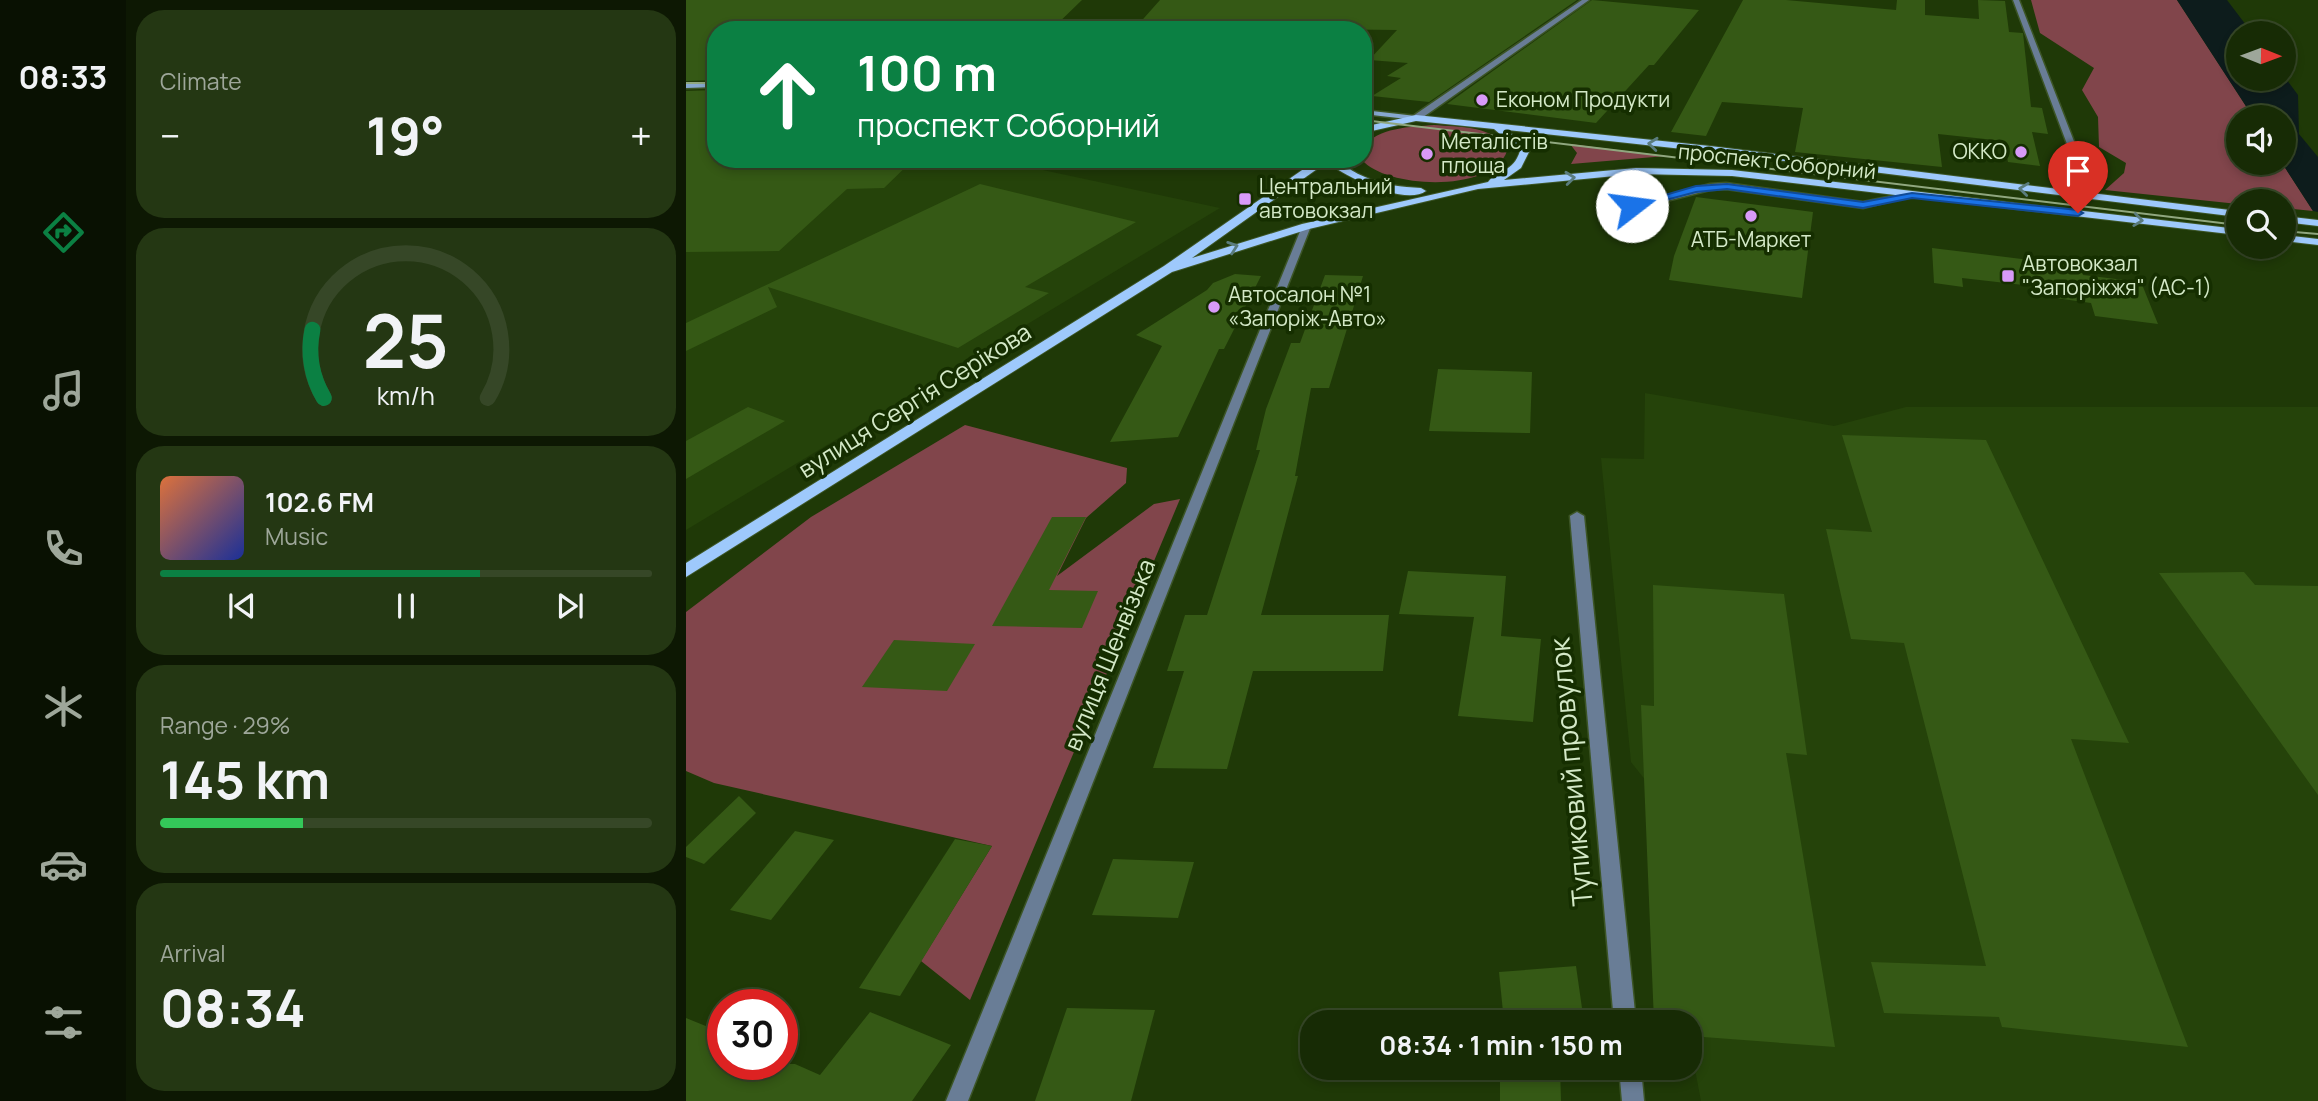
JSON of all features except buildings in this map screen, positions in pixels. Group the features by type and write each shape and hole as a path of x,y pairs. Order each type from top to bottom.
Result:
{"main road":[{"path":"686,86 707,85"},
{"path":"1372,113 1416,118"},
{"name":"проспект Соборний","path":"1372,128 1416,118 1710,149 2226,213"},
{"path":"1341,168 1362,182 1396,190 1438,192 1478,186 1505,176 1522,163 1525,150 1497,127"},
{"name":"вулиця Сергія Серікова","path":"686,571 1168,269 1314,168"},
{"name":"проспект Соборний","path":"1478,186 1636,171 1732,173 2226,231"},
{"name":"вулиця Сергія Серікова","path":"1168,269 1306,226 1478,186"},
{"path":"2296,220 2318,223"},
{"path":"2296,239 2318,242"}],"street":[{"path":"1416,118 1586,0"},
{"path":"2015,0 2071,144 2086,197"},
{"path":"1611,212 1710,187 1863,205 1912,195"},
{"name":"вулиця Шенвізька","path":"957,1101 1306,226"},
{"name":"Тупиковий провулок","path":"1577,516 1624,1010"},
{"path":"1631,1080 1633,1101"}],"shaded area":[{"path":"2031,0 2177,0 2226,75 2226,91 2236,91 2245,105 2226,105 2226,175 2290,175 2313,211 2296,209 2296,189 2226,189 2226,203 2105,190 2124,173 2126,163 2099,147 2098,117 2082,90 2094,68 2040,33"},
{"path":"2177,0 2227,0 2243,21 2226,21 2226,75"},
{"path":"2236,91 2295,91 2298,95 2299,134 2318,157 2318,212 2313,211 2290,175 2296,175 2296,105 2245,105"},
{"path":"686,94 707,140 707,168 1034,168 1220,208 686,530"},
{"path":"1415,126 1475,129 1494,136 1502,142 1507,151 1498,165 1482,174 1462,180 1415,181 1393,177 1372,168 1372,139 1395,129"},
{"path":"1570,144 1666,156 1571,164 1577,153"},
{"path":"1645,393 1834,426 1906,407 2318,407 2318,1101 1701,1101 1697,1080 1702,1080 1702,1010 1688,1010 1657,795 1631,762 1601,458 1644,459"},
{"path":"965,425 1127,468 1126,483 1086,518 1057,576 1154,504 1180,499 970,1000 921,961 992,846 714,783 686,771 686,612 811,517"}],"tram line":[{"path":"686,83 707,83"},
{"path":"1372,121 2226,224"},
{"path":"2296,232 2318,234"}],"place":[{"name":"Економ Продукти","path":"1482,100"},
{"name":"ОККО","path":"2021,152"},
{"name":"Металістів площа","path":"1427,154"},
{"name":"Центральний автовокзал","path":"1245,199"},
{"name":"АТБ-Маркет","path":"1751,216"},
{"name":"Автовокзал \"Запоріжжя\" (АС-1)","path":"2008,276"},
{"name":"Автосалон №1 «Запоріж-Авто»","path":"1214,307"}],"route":[{"path":"1632,206 1696,189 1727,187 1863,205 1912,195 2078,213"}]}
